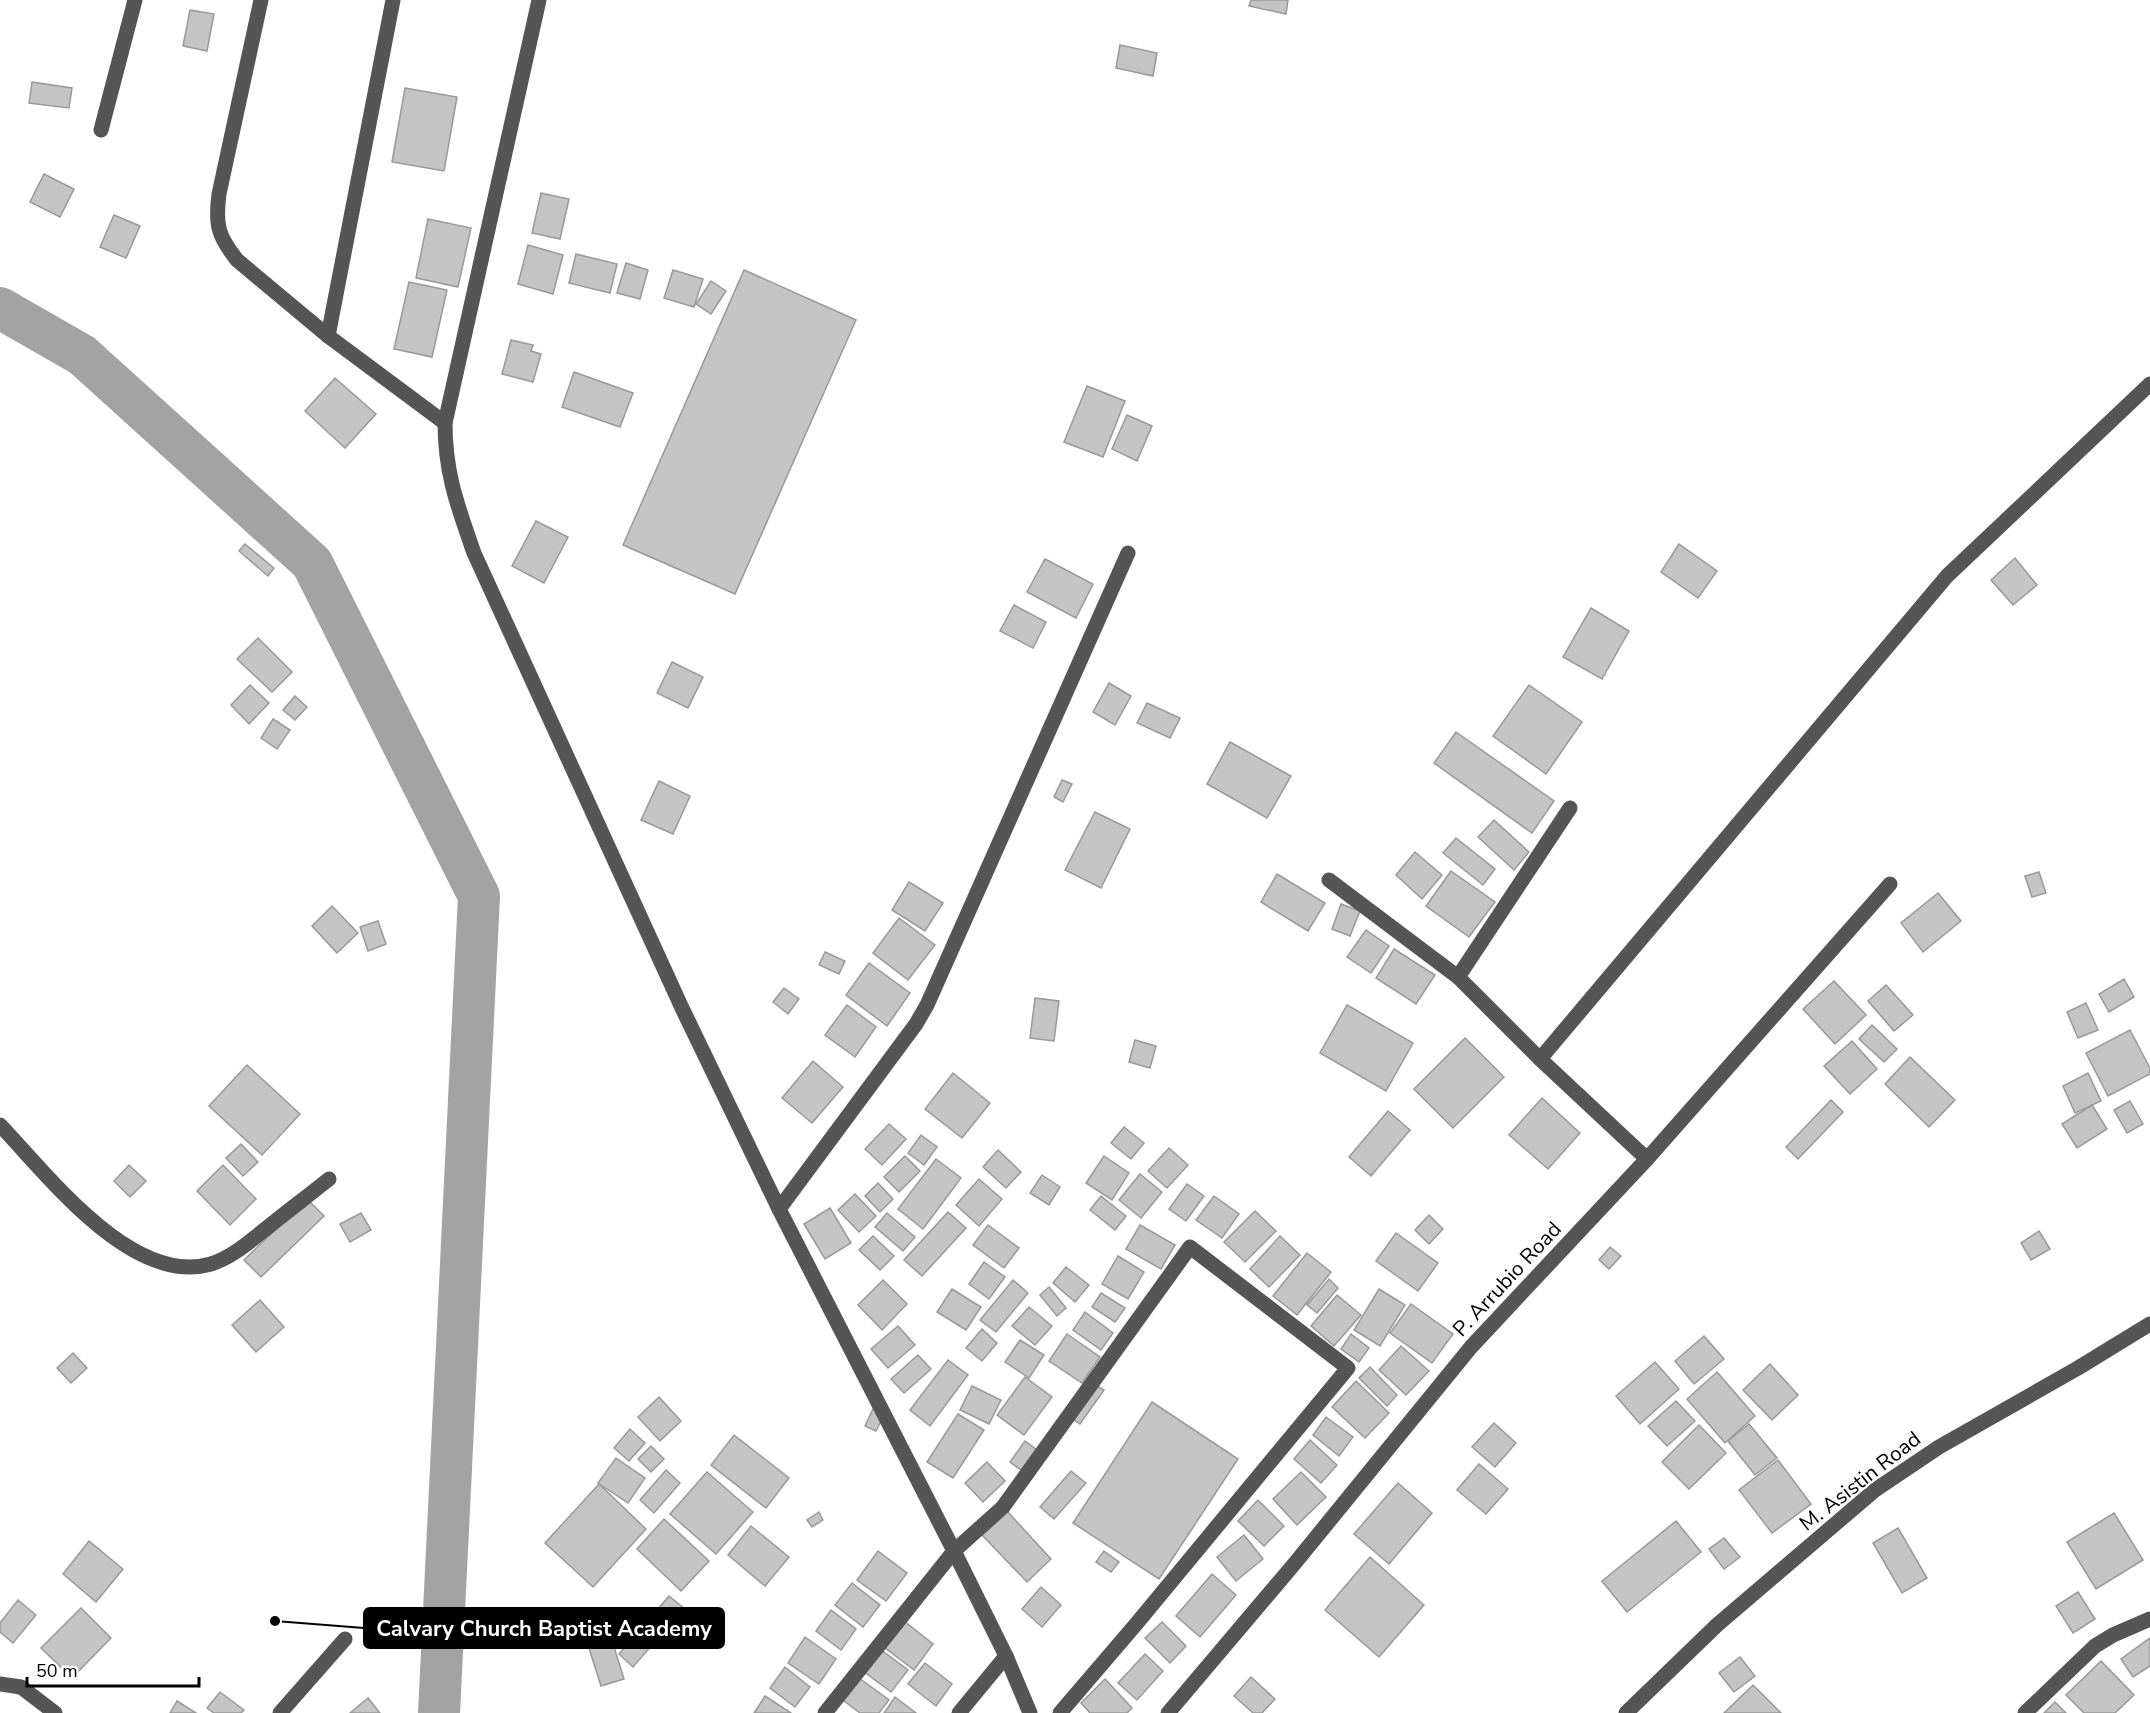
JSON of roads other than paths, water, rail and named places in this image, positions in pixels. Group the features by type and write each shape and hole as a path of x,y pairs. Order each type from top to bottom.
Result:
{"street":[{"path":"101,130 135,0"},
{"path":"261,0 219,194 216,215 218,231 225,245 237,260 328,336 445,423"},
{"path":"328,336 393,0"},
{"path":"539,0 445,423 445,448 450,482 474,553 682,1008 779,1209 1006,1656 1030,1713"},
{"path":"1540,1059 1947,576 2150,384"},
{"path":"779,1209 916,1024 927,1005 1128,553"},
{"path":"1458,977 1570,808"},
{"path":"1329,880 1458,977 1540,1059 1647,1159"},
{"name":"P. Arrubio Road","path":"1168,1713 1295,1563 1471,1347 1647,1159 1890,884"},
{"path":"0,1125 77,1206 110,1236 139,1254 167,1264 188,1267 211,1264 236,1252 329,1179"},
{"path":"825,1713 954,1551 992,1520 1009,1500 1190,1247 1348,1368 1145,1614 1060,1713"},
{"name":"M. Asistin Road","path":"1626,1713 1717,1625 1875,1490 1939,1447 2150,1324"},
{"path":"2025,1713 2095,1646 2113,1635 2150,1619"},
{"path":"280,1713 345,1639"},
{"path":"958,1713 1006,1656"},
{"path":"0,1684 21,1687 55,1713"}],"waterway":[{"path":"0,308 82,355 312,563 479,896 439,1713"}],"place":[{"name":"Calvary Church Baptist Academy","path":"275,1621"}]}
